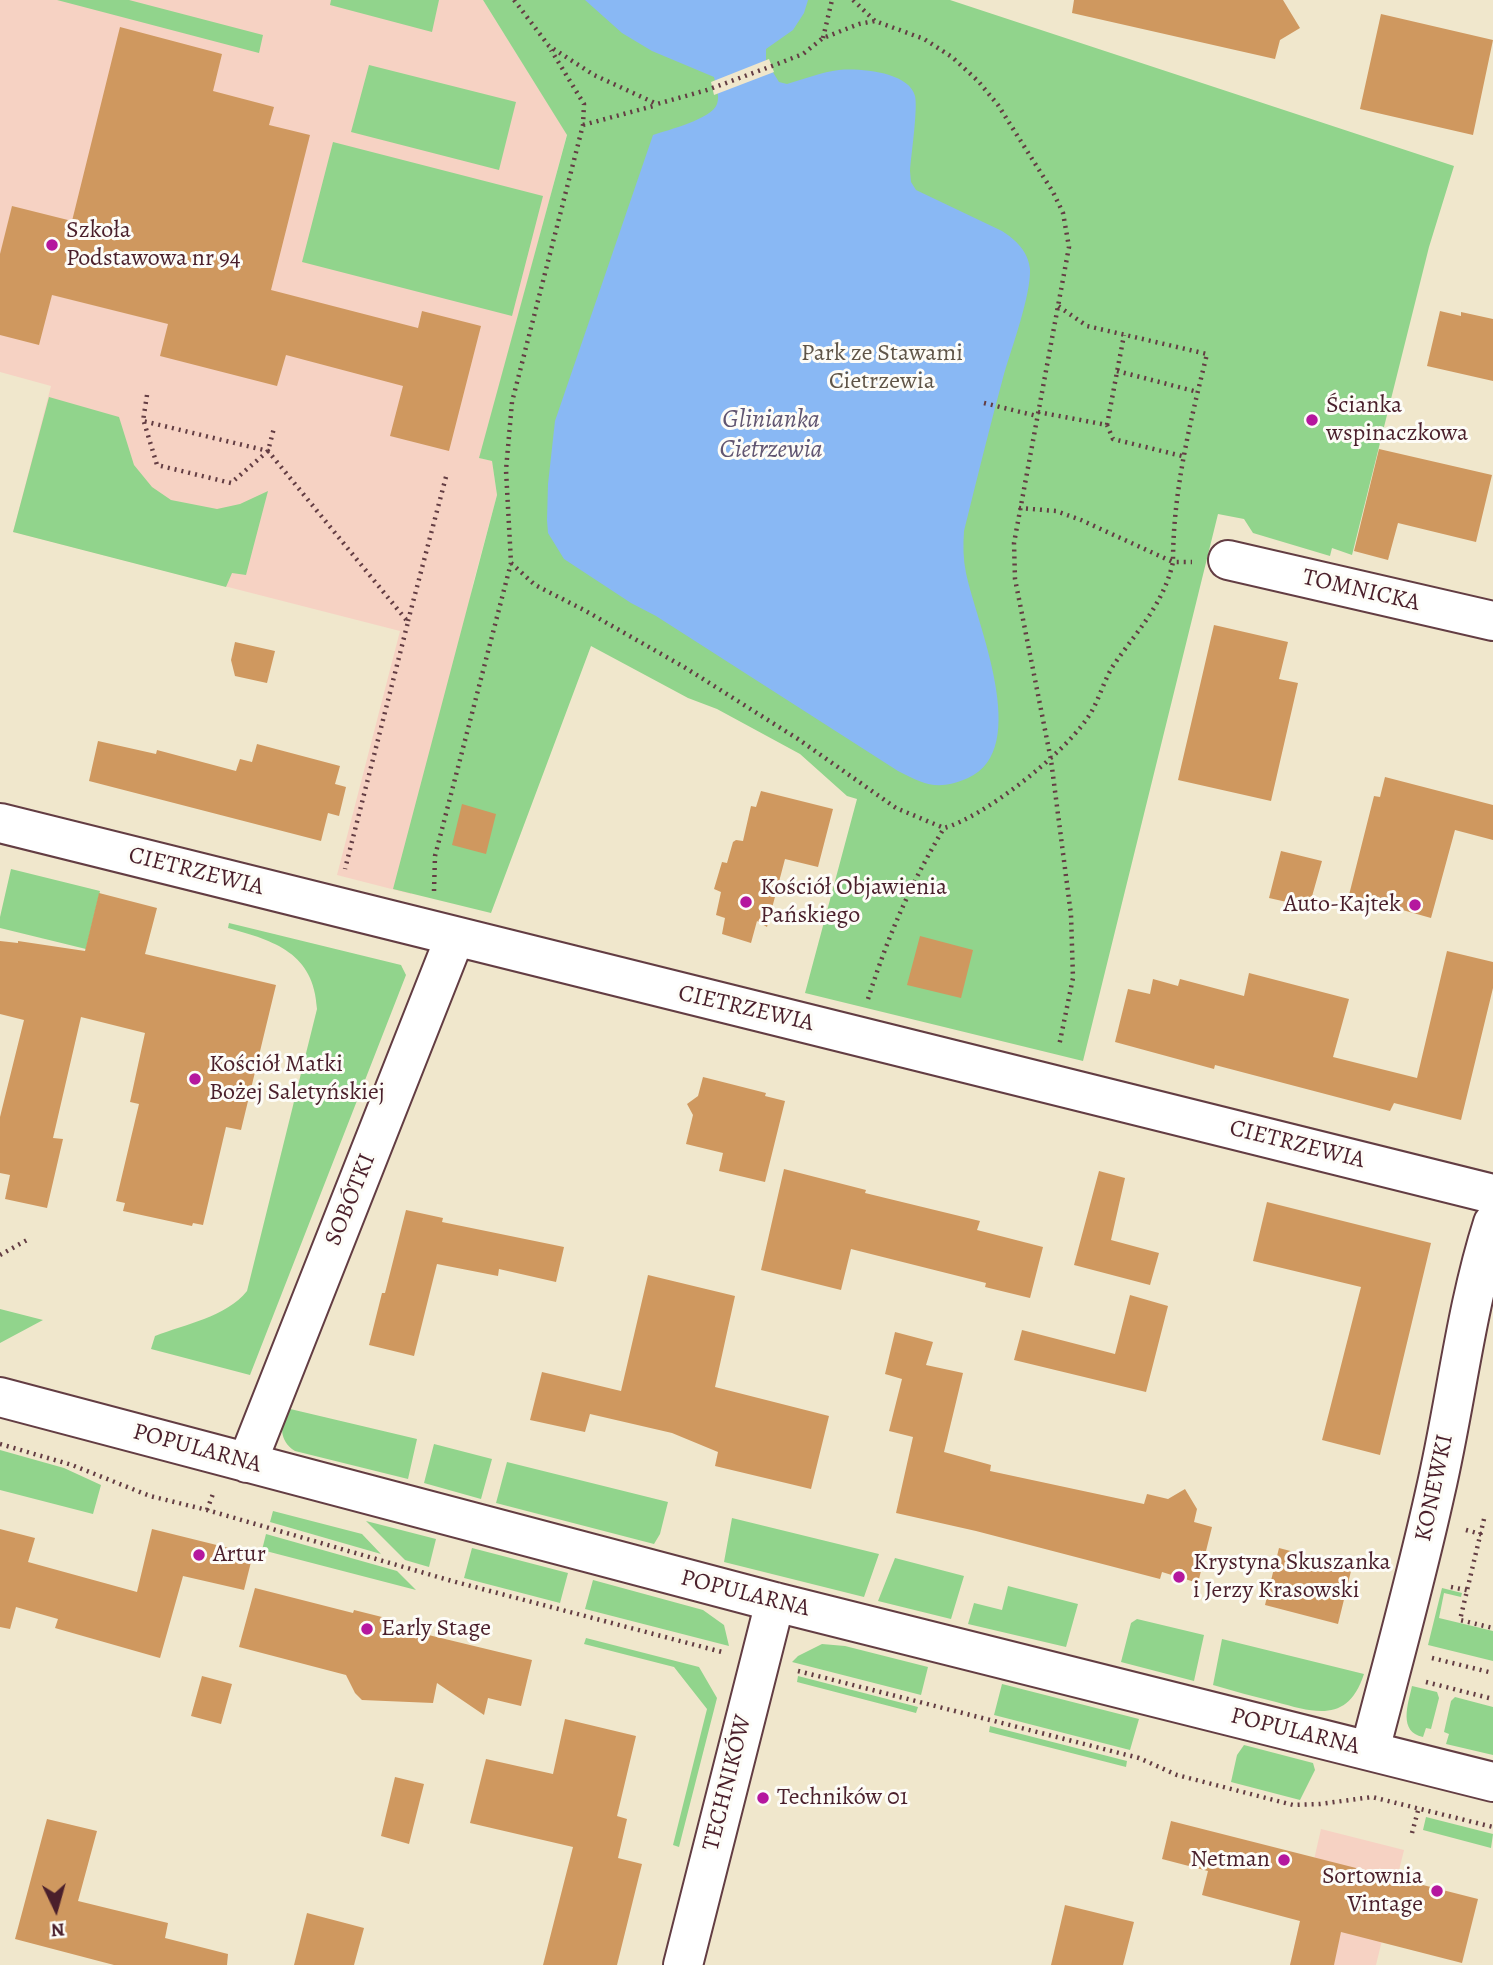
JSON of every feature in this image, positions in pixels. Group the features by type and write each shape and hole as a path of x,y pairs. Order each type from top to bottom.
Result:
{"street":[{"name":"TOMNICKA","path":"1228,560 1493,621"},
{"name":"CIETRZEWIA","path":"0,823 1493,1194"},
{"name":"SOBÓTKI","path":"247,1463 455,937"},
{"name":"KONEWKI","path":"1370,1751 1436,1492 1469,1317 1483,1253 1493,1223"},
{"name":"POPULARNA","path":"0,1397 775,1602 1493,1782"},
{"name":"TECHNIKÓW","path":"683,1965 775,1602"}],"path":[{"path":"434,894 435,856 511,563 506,470 513,402 583,125 584,104 549,46 514,0"},
{"path":"824,38 832,0"},
{"path":"853,0 875,21 924,39 951,57 978,81 1005,116 1052,192 1066,223 1069,247 1014,543 1015,579 1051,760 1071,915 1073,978 1058,1049"},
{"path":"583,125 707,90 803,54 824,38 859,23 875,21"},
{"path":"549,46 594,75 657,104"},
{"path":"867,1001 906,896 944,828 968,819 1051,760 1087,719 1114,665 1150,617 1164,589 1172,562 1182,456 1207,355 1087,326 1058,306"},
{"path":"1124,335 1107,425 1113,439 1182,456"},
{"path":"1117,371 1198,392"},
{"path":"147,395 143,421 157,465 231,483 268,451 274,428"},
{"path":"984,403 1107,425"},
{"path":"143,421 268,451 408,622"},
{"path":"343,877 447,473"},
{"path":"1019,508 1056,511 1172,562"},
{"path":"511,563 534,585 684,667 798,739 896,808 944,828"},
{"path":"0,1255 27,1240"},
{"path":"1483,1519 1460,1620 1493,1628"},
{"path":"1421,1656 1493,1673"},
{"path":"1416,1679 1493,1699"},
{"path":"1412,1833 1421,1797"}],"shaded area":[{"path":"0,0 483,0 567,134 480,458 492,461 497,495 473,584 411,894 337,875 400,631 13,532 51,386 0,372"},
{"path":"1321,1829 1404,1850 1376,1965 1290,1965"}],"green space":[{"path":"57,0 129,0 263,35 259,53"},
{"path":"331,0 439,0 432,32 330,5"},
{"name":"Park ze Stawami Cietrzewia","path":"483,0 950,0 1454,166 1429,247 1352,555 1332,548 1330,556 1253,533 1244,519 1218,514 1083,1061 805,993 857,799 847,796 800,754 591,646 491,913 393,889 497,495 492,461 479,458 567,135"},
{"path":"369,65 516,102 499,170 351,132"},
{"path":"333,142 543,196 512,316 302,262"},
{"path":"49,397 119,417 134,465 152,487 171,500 217,509 240,504 268,491 246,575 232,573 226,587 13,532"},
{"path":"11,869 100,891 86,949 0,928"},
{"path":"229,923 401,965 406,975 250,1375 151,1349 155,1336 217,1313 247,1291 317,1009 314,990 300,962 276,945 228,928"},
{"path":"0,1309 43,1320 0,1343"},
{"path":"286,1408 417,1439 408,1479 295,1451 283,1437"},
{"path":"434,1444 492,1459 481,1499 424,1483"},
{"path":"0,1450 64,1468 101,1485 93,1514 0,1490"},
{"path":"507,1462 668,1502 660,1534 654,1544 496,1503"},
{"path":"273,1511 362,1534 381,1554 270,1522"},
{"path":"732,1518 879,1554 864,1597 724,1562"},
{"path":"366,1521 436,1539 429,1567 405,1560"},
{"path":"266,1534 397,1571 416,1590 262,1550"},
{"path":"472,1548 568,1573 560,1603 464,1578"},
{"path":"895,1558 964,1576 951,1619 878,1601"},
{"path":"593,1580 703,1610 724,1625 729,1646 585,1609"},
{"path":"1008,1586 1078,1604 1066,1647 968,1624 974,1603 1002,1610"},
{"path":"1442,1588 1462,1593 1461,1597 1444,1593 1439,1618 1493,1631 1493,1661 1428,1645"},
{"path":"1137,1619 1204,1635 1194,1681 1121,1662 1131,1623"},
{"path":"586,1638 699,1667 717,1698 679,1847 673,1845 707,1709 674,1667 584,1644"},
{"path":"1222,1639 1364,1674 1349,1701 1340,1707 1317,1711 1291,1706 1213,1685"},
{"path":"822,1644 845,1646 928,1667 921,1695 792,1662"},
{"path":"798,1676 918,1707 916,1713 797,1682"},
{"path":"1002,1684 1139,1719 1130,1750 994,1715"},
{"path":"1412,1686 1437,1692 1439,1698 1431,1729 1426,1728 1423,1737 1415,1734 1407,1723"},
{"path":"1455,1697 1493,1707 1493,1755 1446,1744 1449,1734 1444,1732 1451,1701"},
{"path":"990,1726 1127,1761 1126,1767 989,1732"},
{"path":"1244,1745 1313,1763 1315,1770 1300,1800 1231,1782 1237,1755"},
{"path":"1426,1817 1493,1834 1491,1848 1423,1830"}],"water":[{"name":"Glinianka Cietrzewia","path":"585,0 808,0 804,13 793,30 766,49 766,61 779,82 787,84 826,72 848,70 883,73 904,82 911,88 916,102 910,171 911,182 916,190 1002,231 1016,242 1027,257 1030,269 1024,307 964,531 966,573 988,652 999,713 997,741 987,763 968,778 932,785 898,771 564,559 548,533 548,484 555,421 653,135 707,114 717,104 718,98 714,77 652,51 622,33"}],"pier":[{"path":"769,59 774,72 714,95 711,82"}],"building":[{"path":"1074,0 1283,0 1300,28 1280,40 1275,59 1072,13"},
{"path":"1381,14 1493,40 1473,135 1360,109"},
{"name":"Szkoła Podstawowa nr 94","path":"120,27 222,54 213,91 274,107 269,125 310,135 271,290 418,328 422,311 481,326 449,451 390,436 403,386 286,355 277,386 160,356 168,324 52,295 39,345 0,335 0,254 12,206 72,221"},
{"path":"1440,311 1461,316 1461,312 1493,319 1493,381 1427,366"},
{"path":"1379,449 1492,475 1476,542 1398,523 1388,560 1354,551"},
{"path":"1214,625 1288,642 1279,679 1298,683 1271,801 1178,780"},
{"path":"235,642 275,651 267,683 235,676 231,660"},
{"path":"98,741 156,754 157,750 236,771 240,759 252,762 257,744 340,766 335,784 346,787 339,816 328,813 321,841 89,781"},
{"path":"1385,777 1493,805 1493,840 1455,830 1431,918 1349,895 1374,796 1380,797"},
{"path":"761,791 833,809 818,867 785,859 767,927 757,921 751,943 722,934 725,918 716,915 721,892 714,889 722,862 727,863 733,842 743,841 751,806 756,807"},
{"path":"462,804 496,814 486,854 452,845"},
{"path":"1281,851 1322,861 1309,907 1269,898"},
{"path":"99,893 157,908 145,954 276,985 241,1130 226,1127 203,1225 193,1223 192,1226 123,1211 125,1203 116,1201 139,1104 130,1102 145,1033 81,1017 53,1138 63,1139 47,1208 5,1199 10,1175 0,1173 0,1117 24,1020 0,1014 0,941 18,941 85,951"},
{"path":"920,936 973,950 961,998 907,985"},
{"path":"1447,951 1493,962 1493,988 1461,1120 1394,1103 1390,1111 1115,1042 1128,989 1150,994 1153,979 1178,986 1180,979 1244,996 1249,973 1349,999 1333,1057 1417,1078"},
{"path":"703,1077 766,1093 765,1096 785,1101 765,1182 719,1171 723,1153 686,1144 693,1115 687,1104 698,1096"},
{"path":"784,1169 866,1190 865,1193 980,1221 977,1230 1043,1247 1030,1298 985,1287 986,1283 851,1249 841,1290 761,1270"},
{"path":"1099,1171 1125,1178 1111,1240 1159,1253 1150,1285 1074,1265"},
{"path":"1267,1202 1431,1243 1380,1455 1322,1440 1361,1287 1253,1261"},
{"path":"406,1210 443,1218 442,1222 564,1247 556,1282 499,1269 498,1276 437,1264 414,1356 369,1345"},
{"path":"648,1275 735,1296 715,1387 829,1416 811,1489 715,1466 718,1452 672,1433 590,1414 585,1432 530,1420 542,1372 621,1391"},
{"path":"1130,1295 1168,1306 1146,1392 1014,1360 1022,1330 1115,1354"},
{"path":"895,1332 933,1342 926,1365 963,1373 944,1452 991,1465 990,1471 1144,1504 1147,1494 1168,1499 1185,1489 1197,1509 1194,1522 1212,1527 1198,1583 1162,1572 1160,1579 896,1513 913,1437 889,1431 902,1379 885,1374"},
{"path":"0,1529 35,1538 28,1562 137,1592 152,1529 253,1554 244,1590 183,1576 160,1658 55,1628 58,1619 16,1607 10,1629 0,1627"},
{"path":"1279,1548 1352,1567 1338,1624 1265,1605"},
{"path":"255,1588 353,1613 354,1610 390,1619 389,1622 413,1628 412,1631 532,1660 521,1706 488,1698 484,1715 437,1683 433,1703 362,1700 355,1693 346,1675 239,1647"},
{"path":"202,1676 232,1684 221,1724 191,1716"},
{"path":"565,1719 636,1736 617,1816 627,1819 618,1858 642,1864 617,1965 543,1965 573,1847 470,1823 486,1759 553,1774"},
{"path":"395,1777 424,1784 409,1844 381,1836"},
{"path":"47,1819 97,1831 78,1901 168,1923 165,1938 228,1954 227,1965 114,1965 15,1939"},
{"path":"1171,1821 1478,1899 1462,1963 1341,1932 1334,1965 1290,1965 1300,1921 1202,1895 1208,1871 1162,1859"},
{"path":"1065,1905 1134,1922 1123,1965 1051,1965"},
{"path":"307,1913 364,1928 354,1965 294,1965"}],"place":[{"name":"Szkoła Podstawowa nr 94","path":"52,245"},
{"name":"Ścianka wspinaczkowa","path":"1312,420"},
{"name":"Kościół Objawienia Pańskiego","path":"746,902"},
{"name":"Auto-Kajtek","path":"1415,905"},
{"name":"Kościół Matki Bożej Saletyńskiej","path":"195,1079"},
{"name":"Artur","path":"199,1555"},
{"name":"Krystyna Skuszanka i Jerzy Krasowski","path":"1179,1577"},
{"name":"Early Stage","path":"367,1629"},
{"name":"Techników 01","path":"763,1798"},
{"name":"Netman","path":"1284,1860"},
{"name":"Sortownia Vintage","path":"1437,1891"}]}
